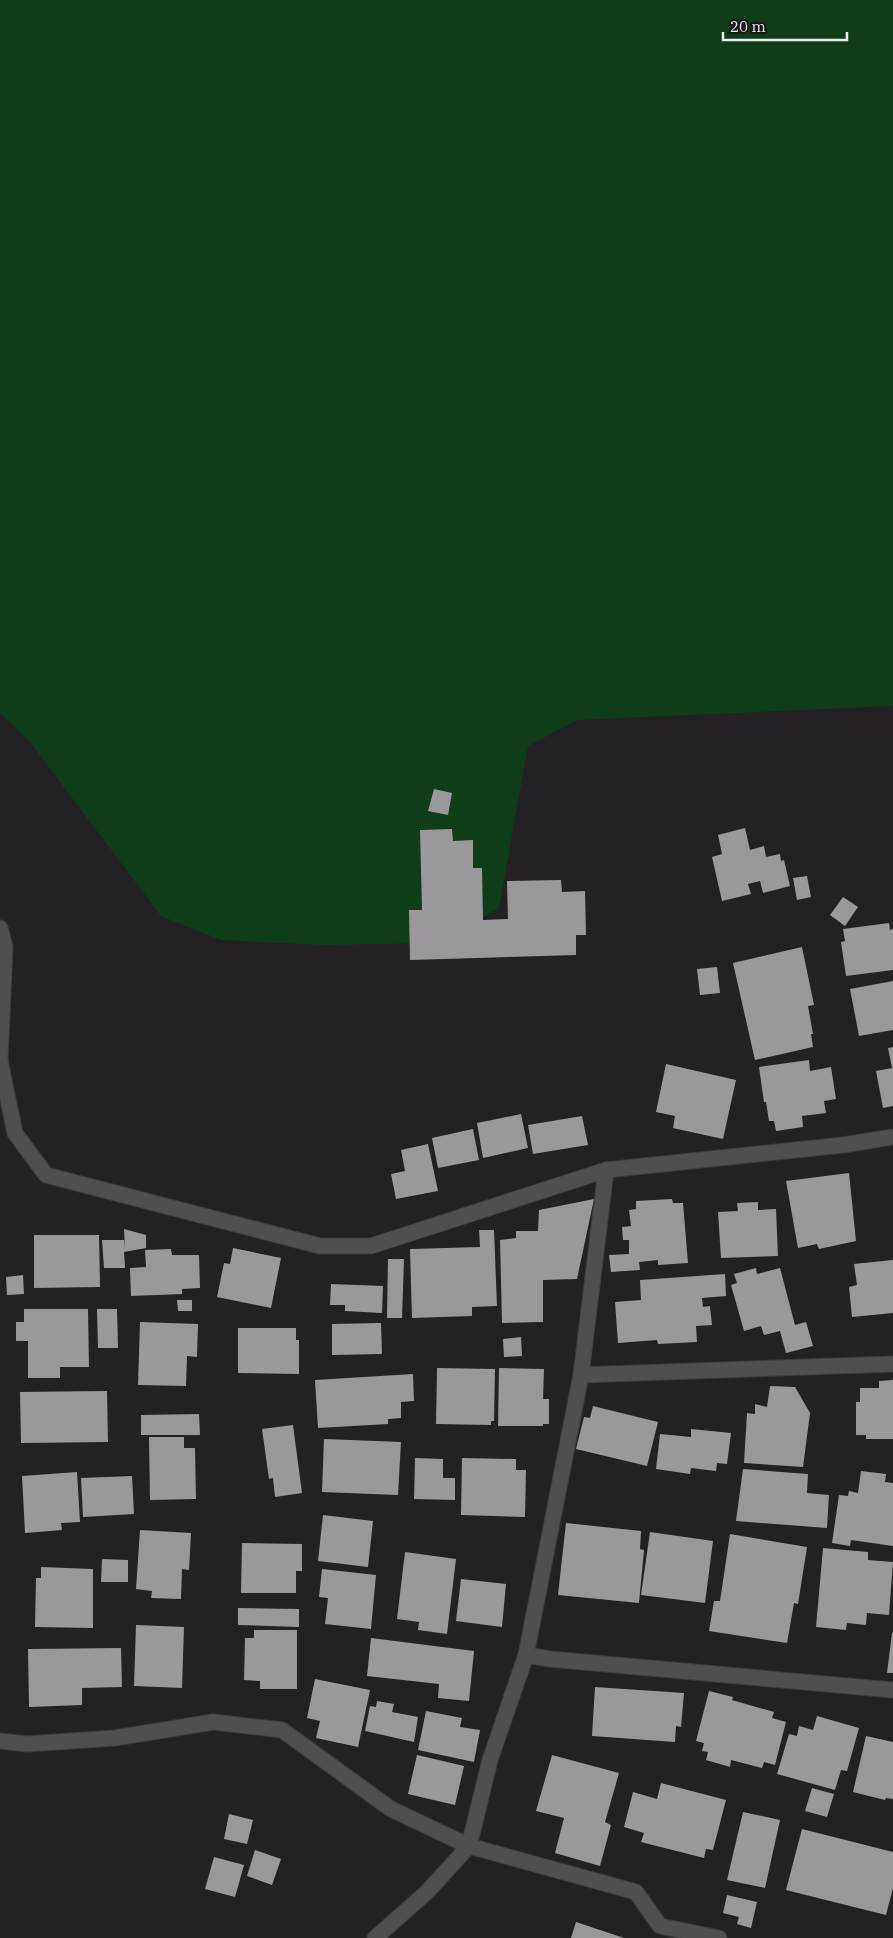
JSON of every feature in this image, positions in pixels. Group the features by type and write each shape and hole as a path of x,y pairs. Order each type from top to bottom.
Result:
{"street":[{"path":"0,928 5,947 0,1060 15,1133 46,1175 320,1246 371,1246 606,1170 893,1138"},
{"path":"375,1938 427,1892 469,1846 490,1760 526,1655 581,1375 606,1170"},
{"path":"581,1375 893,1364"},
{"path":"526,1655 550,1659 893,1690"},
{"path":"0,1741 27,1744 115,1738 213,1722 282,1730 391,1809 469,1846 636,1892 660,1926 718,1938"}],"green space":[{"path":"0,0 893,0 893,706 578,720 528,746 499,908 440,943 322,945 221,940 161,916 30,742 0,713"}],"building":[{"path":"434,789 452,793 448,815 428,811"},
{"path":"745,828 750,850 764,846 766,857 780,854 781,861 784,860 790,886 763,893 760,881 748,884 751,894 722,901 712,857 722,854 718,835"},
{"path":"452,829 453,841 473,840 473,868 482,868 483,920 508,919 507,881 561,880 562,892 585,891 586,935 576,935 576,955 410,960 409,910 422,910 420,830"},
{"path":"807,876 811,897 797,900 793,878"},
{"path":"843,897 858,907 845,926 830,915"},
{"path":"889,923 890,930 893,929 893,970 846,976 841,942 845,941 843,929"},
{"path":"802,947 814,1005 808,1006 813,1034 811,1034 813,1047 755,1060 733,963"},
{"path":"717,967 720,993 700,995 697,969"},
{"path":"893,981 893,1030 859,1036 850,989"},
{"path":"893,1047 893,1106 883,1108 876,1071 892,1068 888,1048"},
{"path":"809,1060 810,1071 831,1067 836,1099 824,1101 826,1113 802,1116 803,1127 776,1131 774,1121 769,1121 759,1067"},
{"path":"666,1064 736,1080 723,1139 673,1128 675,1116 656,1112"},
{"path":"521,1114 528,1148 483,1158 477,1123"},
{"path":"582,1116 588,1145 533,1154 528,1125"},
{"path":"473,1129 479,1160 438,1168 432,1138"},
{"path":"428,1144 438,1191 396,1199 391,1174 405,1171 401,1150"},
{"path":"849,1173 856,1241 819,1249 817,1244 798,1248 786,1181"},
{"path":"594,1199 577,1279 543,1280 543,1322 502,1323 500,1240 516,1238 516,1231 538,1231 539,1210"},
{"path":"672,1199 673,1203 683,1203 688,1263 658,1265 658,1260 639,1262 640,1270 611,1272 609,1255 629,1254 629,1240 623,1240 622,1227 631,1226 629,1210 636,1209 636,1201"},
{"path":"758,1202 758,1210 776,1209 778,1256 721,1258 718,1212 738,1211 737,1203"},
{"path":"124,1229 146,1235 146,1248 124,1252 125,1268 104,1268 102,1240 124,1240 125,1250"},
{"path":"479,1230 494,1230 497,1306 472,1307 472,1316 412,1318 410,1249 480,1247"},
{"path":"34,1235 99,1235 100,1287 34,1288"},
{"path":"233,1248 281,1258 271,1308 217,1297 224,1263 230,1264"},
{"path":"171,1249 172,1255 199,1255 200,1288 182,1289 182,1294 131,1296 130,1268 146,1267 145,1250"},
{"path":"388,1259 404,1259 402,1318 387,1318"},
{"path":"893,1260 893,1313 852,1317 849,1287 857,1285 854,1264"},
{"path":"756,1268 757,1274 780,1268 795,1325 806,1322 813,1346 786,1353 780,1331 764,1335 761,1326 744,1331 731,1285 737,1283 734,1274"},
{"path":"725,1274 726,1296 702,1298 703,1307 710,1306 712,1325 696,1326 697,1342 658,1344 657,1340 618,1343 615,1302 641,1300 640,1280"},
{"path":"23,1275 24,1294 7,1295 6,1277"},
{"path":"331,1284 383,1286 382,1313 345,1311 345,1305 330,1305"},
{"path":"177,1300 192,1300 192,1311 178,1311"},
{"path":"24,1309 88,1309 89,1367 60,1367 60,1378 28,1378 28,1341 16,1341 16,1322 24,1322"},
{"path":"97,1309 117,1309 118,1348 98,1348"},
{"path":"140,1322 198,1324 197,1357 187,1356 186,1386 138,1385"},
{"path":"381,1323 382,1354 332,1355 332,1324"},
{"path":"238,1328 296,1328 296,1340 299,1340 299,1374 238,1373"},
{"path":"521,1337 522,1356 504,1357 503,1339"},
{"path":"437,1368 495,1369 494,1421 491,1421 491,1425 436,1424"},
{"path":"499,1368 544,1369 543,1399 549,1399 549,1424 543,1424 543,1426 498,1426"},
{"path":"413,1374 414,1401 401,1402 401,1418 388,1419 388,1424 318,1428 315,1380"},
{"path":"893,1380 893,1439 866,1439 866,1435 856,1435 856,1402 860,1402 860,1388 879,1388 879,1381"},
{"path":"770,1386 795,1387 810,1413 803,1467 744,1463 747,1413 755,1414 755,1404 767,1407"},
{"path":"107,1391 108,1442 21,1443 20,1392"},
{"path":"593,1406 658,1422 647,1466 576,1449 584,1417 590,1418"},
{"path":"199,1414 200,1435 141,1435 141,1415"},
{"path":"293,1425 302,1493 275,1497 273,1478 269,1479 262,1429"},
{"path":"691,1429 731,1433 727,1464 717,1463 716,1471 691,1468 690,1474 656,1469 660,1434 691,1437"},
{"path":"149,1437 184,1437 184,1448 195,1448 196,1499 150,1500"},
{"path":"324,1439 401,1442 398,1495 322,1492"},
{"path":"415,1458 443,1459 443,1478 455,1478 455,1500 414,1499"},
{"path":"462,1458 516,1459 516,1470 526,1470 525,1517 461,1515"},
{"path":"743,1469 808,1474 807,1493 829,1495 827,1528 736,1521"},
{"path":"861,1471 886,1474 885,1482 893,1483 893,1546 851,1540 850,1546 832,1543 839,1495 848,1496 849,1491 858,1493"},
{"path":"77,1472 80,1522 61,1523 62,1530 25,1533 22,1476"},
{"path":"132,1476 134,1514 83,1517 81,1478"},
{"path":"323,1515 373,1521 368,1567 318,1561"},
{"path":"566,1523 641,1531 640,1549 644,1550 639,1603 558,1595"},
{"path":"140,1530 191,1533 189,1570 182,1569 181,1599 151,1598 152,1591 136,1589"},
{"path":"650,1532 713,1541 705,1603 641,1595"},
{"path":"730,1534 807,1547 798,1604 794,1603 787,1643 709,1631 714,1601 720,1601"},
{"path":"242,1543 302,1544 302,1571 296,1571 296,1593 241,1593"},
{"path":"823,1548 868,1552 868,1560 893,1562 889,1615 867,1613 866,1625 847,1623 846,1630 816,1627"},
{"path":"405,1552 456,1559 447,1634 418,1630 419,1622 397,1619"},
{"path":"102,1559 128,1560 128,1582 101,1582"},
{"path":"41,1567 93,1569 93,1628 35,1627 36,1578 41,1578"},
{"path":"322,1569 376,1575 371,1629 325,1624 328,1598 319,1597"},
{"path":"461,1579 506,1584 502,1627 456,1621"},
{"path":"238,1608 299,1609 299,1627 238,1625"},
{"path":"136,1625 184,1627 182,1688 134,1686"},
{"path":"254,1630 297,1630 297,1689 260,1689 260,1681 244,1680 245,1638 254,1638"},
{"path":"892,1633 893,1673 887,1673"},
{"path":"371,1638 474,1651 469,1701 438,1698 439,1684 367,1676"},
{"path":"121,1648 122,1687 82,1688 82,1705 29,1707 28,1649"},
{"path":"315,1679 370,1690 358,1747 316,1738 320,1721 307,1718"},
{"path":"595,1687 684,1693 681,1727 676,1726 675,1742 592,1736"},
{"path":"709,1691 733,1697 732,1700 774,1712 772,1718 786,1722 775,1765 764,1762 762,1768 731,1760 730,1767 706,1760 708,1752 702,1751 704,1743 696,1741"},
{"path":"377,1701 394,1704 392,1712 418,1717 414,1742 365,1731 370,1706 376,1707"},
{"path":"426,1711 462,1718 460,1727 480,1730 474,1762 418,1750"},
{"path":"817,1716 859,1728 847,1771 841,1770 835,1790 777,1774 789,1734 797,1736 799,1726 813,1730"},
{"path":"866,1736 893,1742 893,1799 886,1798 885,1800 853,1792"},
{"path":"417,1755 464,1766 455,1805 408,1794"},
{"path":"552,1755 619,1773 605,1822 611,1825 600,1866 555,1853 564,1818 536,1811"},
{"path":"661,1783 726,1800 713,1850 706,1849 704,1858 641,1842 644,1833 624,1827 633,1792 657,1799"},
{"path":"812,1788 834,1794 827,1817 805,1811"},
{"path":"743,1812 780,1820 765,1888 727,1880"},
{"path":"229,1814 253,1820 247,1844 224,1839"},
{"path":"802,1829 893,1852 893,1888 886,1915 786,1890"},
{"path":"255,1850 281,1859 272,1885 247,1876"},
{"path":"214,1857 244,1865 235,1897 205,1889"},
{"path":"727,1895 757,1902 751,1928 737,1924 739,1917 723,1913"},
{"path":"576,1922 624,1938 571,1938"}]}
